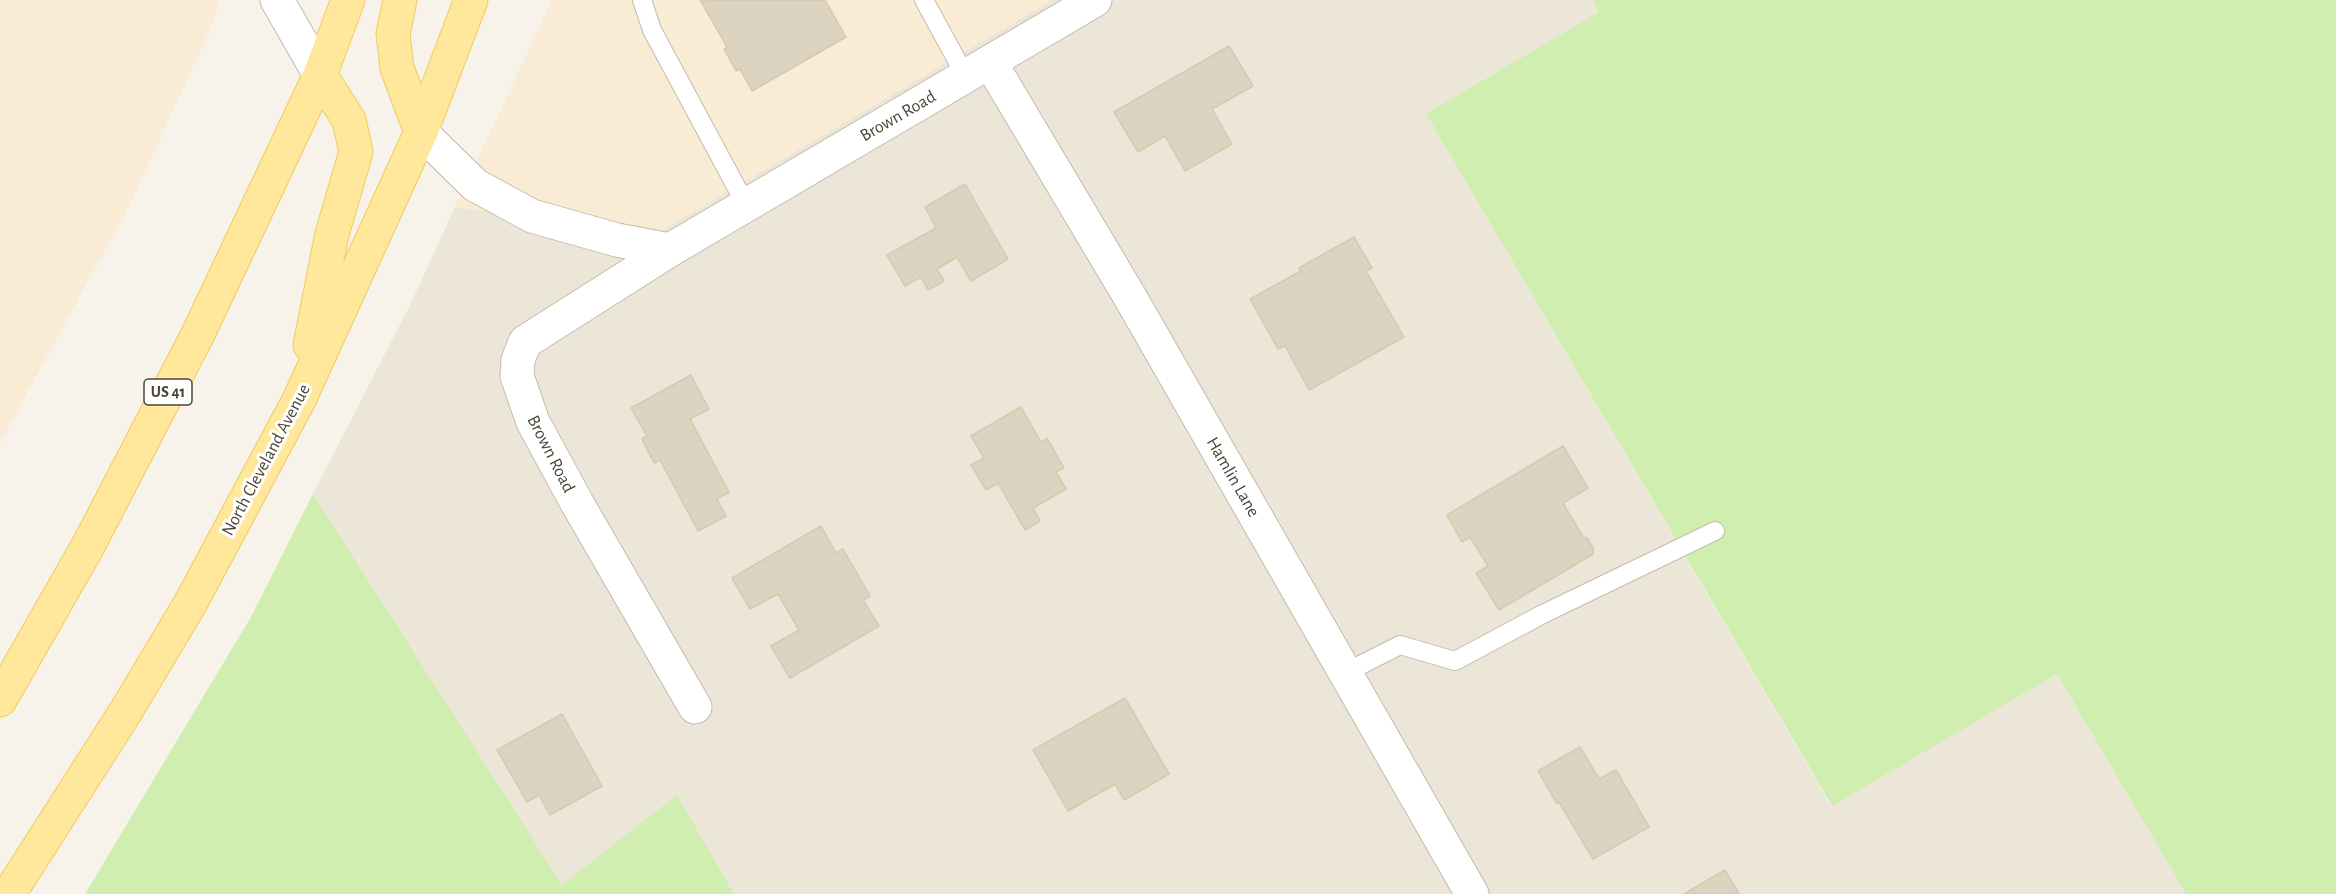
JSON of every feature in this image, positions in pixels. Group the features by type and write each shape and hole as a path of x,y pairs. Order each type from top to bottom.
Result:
{"main road":[{"name":"US 41","path":"0,700 88,546 193,344 320,75 348,0"},
{"path":"400,0 393,34 397,68 421,132"},
{"name":"North Cleveland Avenue","path":"11,893 126,711 190,604 299,400 421,132 471,0"},
{"path":"299,400 332,234 356,152 349,120 320,75"}],"street":[{"path":"277,0 320,75"},
{"name":"Brown Road","path":"696,707 576,503 538,432 517,376 518,360 525,342 670,250 1095,0"},
{"name":"Hamlin Lane","path":"978,69 1124,287 1472,894"},
{"path":"421,132 475,185 532,216 617,240 670,250"}],"lane":[{"path":"642,0 652,30 746,205"},
{"path":"924,0 978,69"},
{"path":"1345,673 1400,645 1455,661 1541,615 1715,531"}],"shaded area":[{"path":"0,0 220,0 209,32 131,202 0,443"},
{"path":"552,0 1052,0 652,236 455,207"},
{"path":"1052,0 1593,0 1600,12 1426,114 1831,806 2057,674 2186,894 734,894 677,796 562,886 313,494 410,305 455,207 652,236"}],"green space":[{"path":"1593,0 2336,0 2336,894 2186,894 2057,674 1832,806 1426,114 1599,12"},
{"path":"313,494 562,885 677,795 734,894 85,894 251,617"}],"building":[{"path":"700,0 825,0 846,37 752,91 740,69 736,71 724,49 727,47"},
{"path":"1229,46 1253,86 1212,109 1232,144 1185,171 1165,136 1138,152 1114,112"},
{"path":"965,184 1008,259 971,281 957,257 937,269 944,281 928,290 921,277 905,286 887,255 936,228 925,207"},
{"path":"1354,237 1372,268 1366,271 1404,337 1309,390 1285,346 1278,349 1250,299 1301,271 1299,268"},
{"path":"691,375 709,409 690,419 729,492 717,499 726,516 698,531 660,460 654,463 642,439 647,436 631,408"},
{"path":"1021,407 1041,442 1047,438 1064,468 1056,472 1066,489 1033,508 1040,521 1025,530 998,483 986,490 971,465 984,458 971,436"},
{"path":"1563,446 1588,488 1563,503 1583,537 1587,538 1593,548 1593,554 1499,610 1476,573 1488,566 1470,537 1462,542 1447,515"},
{"path":"821,526 836,553 843,549 870,596 863,600 879,626 790,678 771,646 799,630 778,594 750,609 732,578"},
{"path":"1125,698 1169,774 1124,800 1115,784 1068,811 1033,750"},
{"path":"562,714 602,786 550,815 539,795 527,802 497,750"},
{"path":"1580,747 1599,779 1616,770 1649,827 1593,859 1538,771"},
{"path":"1725,870 1739,894 1684,894"}]}
